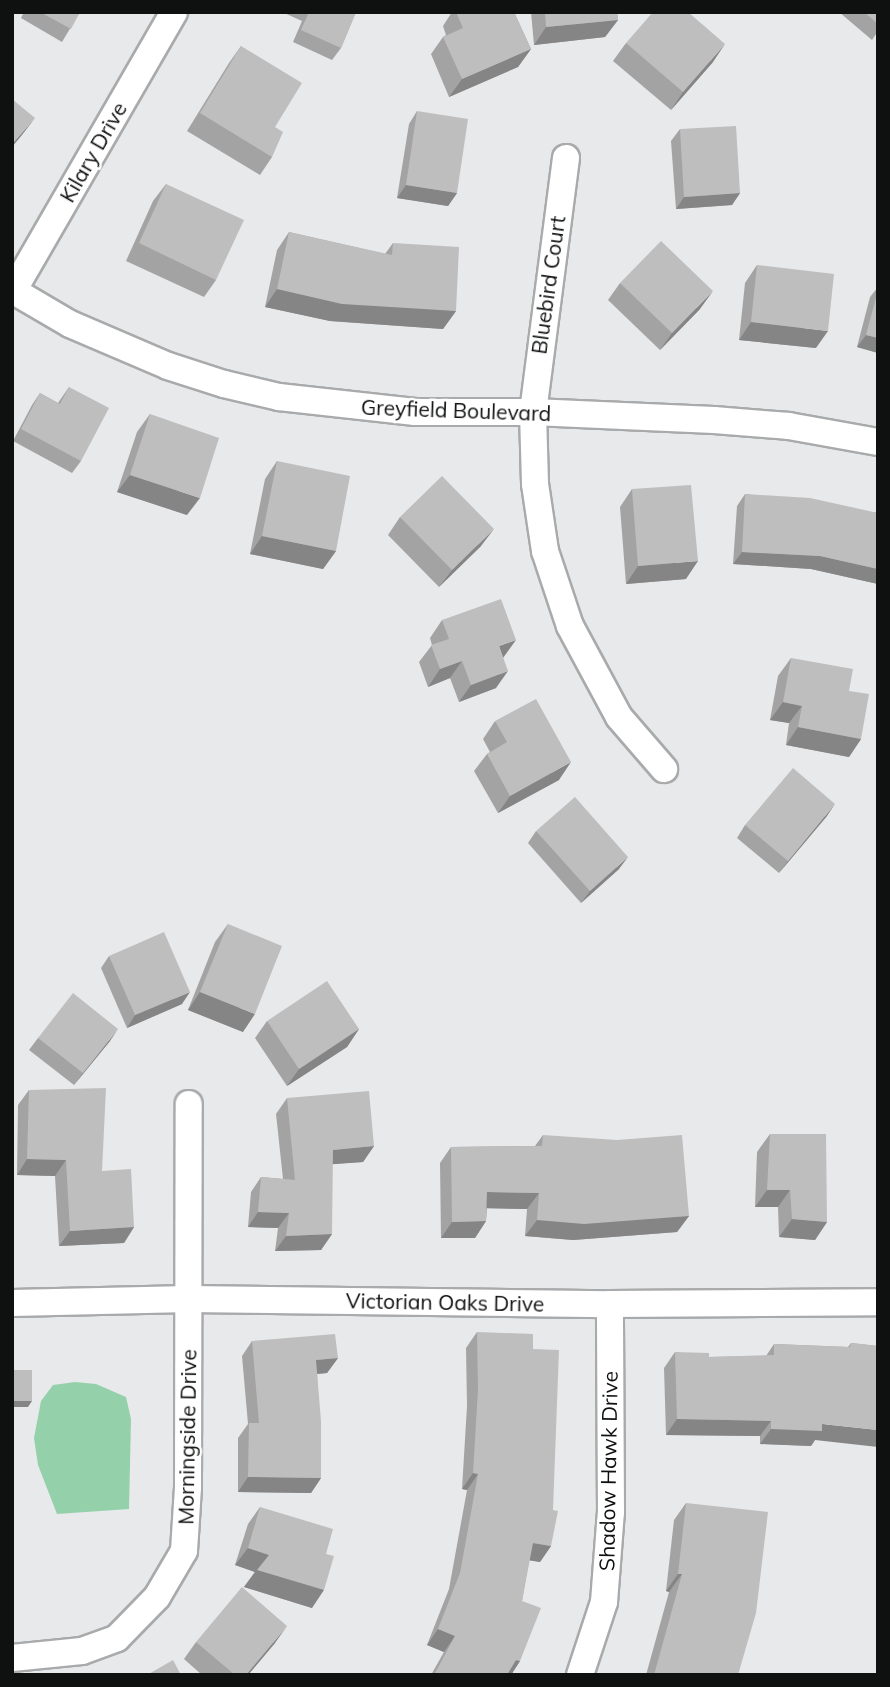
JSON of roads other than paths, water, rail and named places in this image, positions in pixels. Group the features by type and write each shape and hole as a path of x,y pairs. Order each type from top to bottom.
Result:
{"street":[{"name":"Kilary Drive","path":"13,291 174,12"},
{"name":"Bluebird Court","path":"566,158 533,412 535,484 545,551 570,626 618,717 664,769"},
{"name":"Greyfield Boulevard","path":"13,291 70,324 168,366 235,387 349,407 415,412 533,412 789,426 878,442"},
{"name":"Morningside Drive","path":"12,1658 82,1651 117,1638 157,1597 184,1551 188,1488 189,1104"},
{"name":"Victorian Oaks Drive","path":"12,1303 189,1299 610,1304 878,1302"},
{"name":"Shadow Hawk Drive","path":"580,1675 604,1602 611,1512 610,1304"}]}
